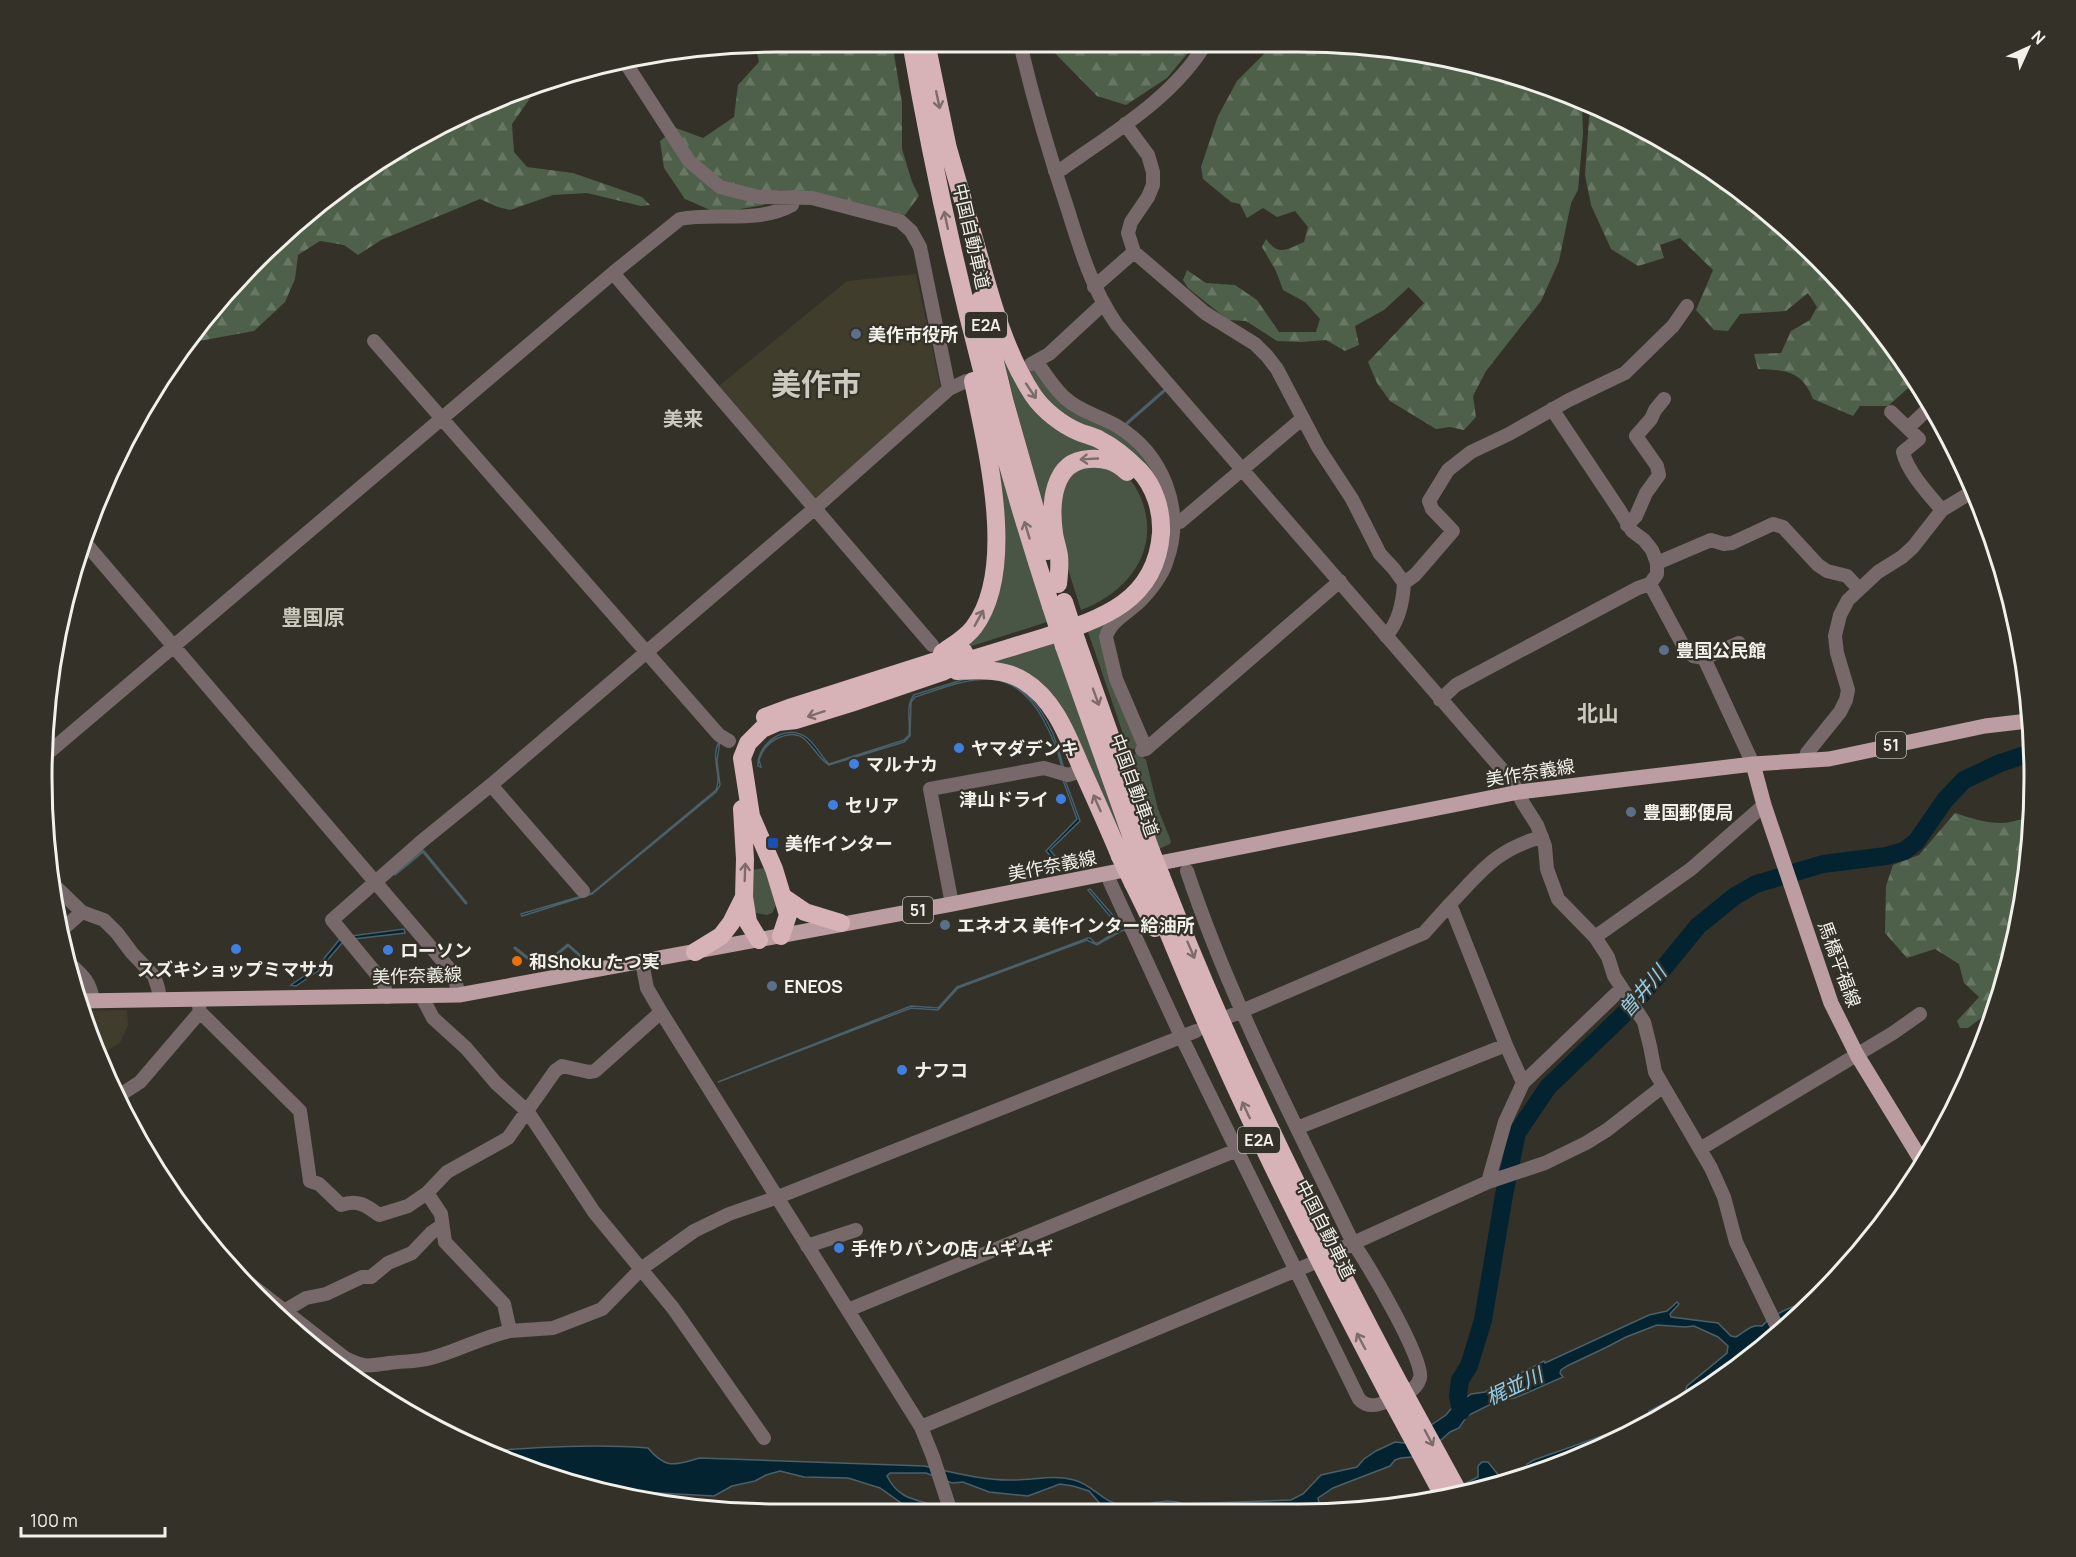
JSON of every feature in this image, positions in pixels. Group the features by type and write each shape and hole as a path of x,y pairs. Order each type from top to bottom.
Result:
{"highway":[{"name":"中国自動車道","path":"913,52 951,243 985,384 1026,530 1057,604 1136,854 1193,992 1278,1181 1395,1390 1455,1487"},
{"name":"中国自動車道","path":"928,52 945,138 1005,403 1058,584 1057,604"},
{"path":"781,936 788,915 774,868 751,816 742,758 748,743 762,729 778,722 796,720 942,672 963,662 1096,620 1122,605 1145,582 1159,549 1161,525 1156,496 1141,472 1101,440 1077,431 1054,417 1035,398 1021,375 994,308 945,138"},
{"path":"917,667 960,640 973,628 990,594 995,565 997,530 993,492 984,433 948,267 951,243"},
{"path":"759,940 748,922 744,897 744,818 735,755 742,737 754,723 773,713 1091,610 1118,594 1130,584 1139,571 1149,544 1151,530 1149,510 1133,479 1120,466 1107,459 1077,460 1066,468 1059,478 1051,513 1059,557 1058,584"},
{"path":"942,672 994,670 1024,680 1042,696 1054,711 1072,748 1136,854 1147,879"},
{"name":"中国自動車道","path":"1147,879 1210,998 1441,1491"},
{"path":"695,952 721,936 731,923 744,897"},
{"path":"783,897 806,912 841,923"}],"main road":[{"name":"美作奈義線","path":"88,1001 160,999 199,1005 459,995 952,904 1519,792 1753,764 1829,759 1985,726 2021,722"},
{"name":"馬橋平福線","path":"1753,764 1764,804 1831,1003 1857,1054 1918,1155"}],"street":[{"path":"1022,52 1042,132 1094,287 1102,304 1117,325 1340,581 1440,700 1506,773 1519,792 1523,803 1538,825 1547,869 1558,898 1595,937 1608,957 1614,976 1647,1032 1654,1072 1711,1168 1724,1197 1736,1242 1776,1324"},
{"path":"1055,171 1062,169 1125,124 1184,76 1201,52"},
{"path":"629,68 689,161 704,176 720,187 759,197 812,198 900,221 911,231 920,247 949,389"},
{"path":"1125,124 1148,155 1154,172 1153,185 1148,197 1131,222 1128,233 1134,252 1205,313 1255,344 1277,369 1331,469 1352,499 1380,554 1404,584"},
{"path":"53,749 613,273 680,219 759,215 792,206 794,196"},
{"path":"1094,287 1134,252"},
{"path":"613,273 932,645"},
{"path":"1024,368 1049,354 1102,304"},
{"path":"1386,636 1392,630 1400,611 1404,584 1453,531 1432,509 1429,501 1448,470 1481,446 1509,435 1552,409 1625,373 1673,326 1687,306"},
{"path":"374,341 719,735 729,741"},
{"path":"1037,362 1064,398 1082,411 1116,425 1152,457 1167,486 1175,523 1171,549 1157,581 1143,600 1111,626 1106,637 1116,679 1144,749 1340,581"},
{"path":"387,997 383,982 332,920 814,509 949,389 966,381"},
{"path":"1627,525 1636,516 1646,493 1659,475 1657,466 1636,436 1664,399"},
{"path":"1440,700 1456,685 1638,588 1650,584 1657,574 1657,563 1652,550 1627,525 1552,409"},
{"path":"1891,412 1920,439 1903,452 1904,459 1926,492 1942,510"},
{"path":"1908,428 1924,413"},
{"path":"1175,523 1180,522 1303,418"},
{"path":"1805,760 1813,744 1840,712 1846,700 1848,690 1837,653 1835,636 1840,615 1848,600 1878,572 1913,548 1942,510 1966,496"},
{"path":"1657,563 1711,540 1732,543 1773,524 1783,526 1818,565 1827,571 1842,573 1859,589"},
{"path":"90,548 453,973 459,995"},
{"path":"1650,584 1685,649 1694,656 1704,658 1739,643"},
{"path":"1704,658 1753,764"},
{"path":"952,904 930,789 1044,768 1068,775 1078,772"},
{"path":"491,785 583,891"},
{"path":"1595,937 1691,869 1764,804"},
{"path":"1236,1014 1424,933 1495,857 1522,842 1542,837"},
{"path":"1110,882 1181,1036 1359,1399 1371,1406 1401,1396 1413,1389 1419,1380 1421,1371 1367,1263 1353,1243 1298,1128 1236,1014 1187,871"},
{"path":"62,893 82,912 104,920 117,933 154,976 160,999"},
{"path":"1450,904 1523,1083"},
{"path":"67,925 82,912"},
{"path":"642,962 648,988 661,1012 921,1427 948,1504"},
{"path":"79,971 90,986 86,997"},
{"path":"1490,1181 1505,1122 1523,1083 1623,991"},
{"path":"422,997 433,1018 466,1048 496,1083 528,1112 594,1212 673,1308 764,1438"},
{"path":"124,1093 140,1082 199,1005 300,1112 310,1181 319,1184 341,1205 349,1202 364,1203 379,1215 408,1206 427,1193 447,1172 508,1138 555,1071 562,1066 589,1072 595,1071 661,1012"},
{"path":"1700,1149 1920,1014"},
{"path":"295,1320 345,1358 370,1367 388,1363 420,1361 460,1349 483,1338 510,1331 553,1328 602,1309 641,1269 694,1231 729,1214 778,1197 1196,1030"},
{"path":"1298,1128 1506,1045"},
{"path":"1338,1250 1490,1181 1545,1163 1586,1143 1607,1130 1662,1087"},
{"path":"848,1310 1237,1150"},
{"path":"427,1193 441,1215 445,1242 504,1304 510,1331"},
{"path":"285,1310 306,1298 326,1294 362,1277 371,1277 388,1263 411,1253 441,1226"},
{"path":"807,1246 856,1230"},
{"path":"921,1427 1311,1264"}],"shaded area":[{"name":"美作市役所","path":"916,274 941,389 814,499 719,386 847,281"},
{"path":"127,1010 128,1025 120,1043 106,1051 91,1011"}],"green space":[{"path":"894,52 902,103 902,149 912,182 919,196 905,215 819,195 779,190 764,205 717,213 685,199 664,168 660,141 676,128 703,138 734,117 738,85 759,62 757,53"},
{"path":"1054,52 1189,52 1167,78 1126,105 1097,96"},
{"path":"1266,52 1345,54 1439,66 1485,77 1531,91 1582,111 1583,133 1578,190 1571,203 1559,261 1541,301 1486,371 1473,396 1476,417 1464,430 1450,427 1436,429 1390,401 1377,383 1368,362 1424,303 1409,287 1384,310 1355,326 1359,345 1345,351 1326,340 1277,341 1246,321 1228,320 1188,288 1183,280 1187,270 1206,283 1235,285 1257,300 1279,332 1316,332 1320,319 1305,302 1283,290 1276,271 1262,247 1266,239 1279,250 1304,242 1308,227 1295,211 1277,217 1263,208 1247,218 1240,204 1231,202 1203,179 1201,167 1218,116 1237,81"},
{"path":"531,96 512,124 514,152 527,167 573,173 642,197 650,205 641,206 587,193 553,195 510,210 480,199 381,240 358,255 344,245 320,241 298,255 295,279 285,302 254,331 200,341 265,265 337,203 375,175 415,150 457,127"},
{"path":"1590,114 1619,127 1661,150 1701,175 1776,233 1811,265 1843,300 1873,337 1909,388 1888,406 1860,406 1853,416 1813,399 1809,389 1798,377 1784,371 1758,369 1754,354 1781,353 1791,331 1810,320 1817,307 1808,293 1786,311 1740,314 1728,331 1714,330 1696,310 1713,270 1680,238 1660,245 1664,258 1638,266 1611,249 1591,205 1585,175"},
{"path":"1001,348 1020,384 1115,454 1082,454 1046,518 1014,401"},
{"path":"1030,368 1041,372 1058,395 1072,407 1116,428 1139,447 1154,466 1164,486 1170,508 1171,530 1167,552 1158,573 1144,594 1109,625 1103,635 1114,676 1141,742 1138,747 1129,751 1086,626 1122,609 1149,582 1161,558 1165,538 1162,504 1152,479 1136,460 1117,446 1054,410 1037,393 1024,371"},
{"path":"978,388 1047,622 956,651 996,589"},
{"path":"1090,463 1121,473 1134,485 1144,507 1147,525 1146,542 1142,557 1124,583 1097,603 1081,610 1062,550 1057,509 1071,471"},
{"path":"1052,638 1123,843 1047,694 965,665"},
{"path":"1140,754 1146,760 1158,809 1171,841 1170,844 1159,849 1130,755"},
{"path":"1955,813 1996,823 2022,820 2010,920 1999,966 1983,1016 1968,1028 1960,1028 1957,1021 1979,997 1964,983 1959,964 1935,949 1907,958 1885,933 1886,886 1893,865 1919,855"},
{"path":"767,869 777,903 772,913 767,915 756,913 752,907 752,870"}],"water":[{"path":"985,677 1002,680 1016,687 1029,696 1048,723 1064,770 1062,770 1049,731 1030,700 1016,688 1002,681 986,679 952,685 915,697 911,702 910,736 904,742 829,765 802,737 787,735 767,745 759,760 761,767 758,766 759,758 762,750 768,743 774,738 782,734 799,734 807,738 829,764 904,740 909,735 909,709 911,699 914,695 962,680"},
{"path":"720,740 717,761 720,785 716,792 592,894 522,916 521,914 592,893 716,790 718,778 716,753"},
{"path":"1063,780 1065,780 1080,821 1050,850 1063,866 1061,867 1046,851 1077,819"},
{"path":"1090,889 1131,933 1123,930 1097,945 1087,940 958,988 938,1010 911,1008 718,1082 911,1006 938,1008 957,987 1088,938 1098,943 1121,929 1088,890"},
{"path":"404,929 405,933 343,942 318,971 296,986 291,985 317,967 340,939"},
{"name":"梶並川","path":"1677,1302 1679,1304 1670,1314 1671,1317 1718,1323 1731,1336 1736,1337 1752,1327 1762,1326 1797,1305 1739,1354 1685,1391 1687,1386 1727,1353 1728,1346 1718,1337 1694,1326 1657,1325 1626,1337 1567,1366 1561,1370 1563,1377 1515,1398 1497,1401 1467,1416 1459,1428 1441,1440 1412,1457 1395,1460 1390,1466 1333,1488 1318,1498 1319,1504 1184,1504 1291,1500 1303,1494 1321,1475 1357,1467 1376,1451 1395,1442 1404,1443 1446,1415 1471,1394 1485,1392 1544,1361 1545,1363 1649,1315 1667,1311"},
{"path":"1674,1399 1649,1413 1649,1411"},
{"path":"1613,1432 1526,1468 1527,1464"},
{"path":"568,1446 648,1448 661,1460 672,1464 700,1458 924,1466 999,1480 1066,1478 1086,1485 1118,1504 1100,1504 1089,1491 1073,1486 1060,1484 1028,1496 989,1492 963,1482 952,1483 926,1473 890,1473 887,1476 892,1485 905,1496 929,1504 903,1504 880,1488 848,1478 804,1477 780,1471 755,1481 732,1486 714,1496 646,1492 591,1480 503,1450"},
{"path":"1482,1462 1488,1462 1499,1476 1462,1485 1478,1477 1478,1466"},
{"path":"1168,1501 1184,1504 1145,1504"}],"waterway":[{"path":"1125,425 1165,390"},
{"name":"曽井川","path":"1461,1411 1458,1396 1460,1380 1469,1366 1483,1320 1517,1133 1548,1087 1622,1016 1698,926 1735,896 1756,884 1823,864 1886,856 1904,851 1916,842 1945,800 1964,780 2000,763 2023,756"},
{"path":"395,874 423,851 466,903"},
{"path":"515,948 540,968 568,945 586,961"}],"tunnel":[{"path":"1078,772 1142,750"}],"place":[{"name":"美作市役所","path":"856,334"},
{"name":"豊国公民館","path":"1664,650"},
{"name":"ヤマダデンキ","path":"959,748"},
{"name":"マルナカ","path":"854,764"},
{"name":"津山ドライ","path":"1061,799"},
{"name":"セリア","path":"833,805"},
{"name":"豊国郵便局","path":"1631,812"},
{"name":"美作インター","path":"773,843"},
{"name":"エネオス 美作インター給油所","path":"945,925"},
{"name":"スズキショップミマサカ","path":"236,949"},
{"name":"ローソン","path":"388,950"},
{"name":"和Shoku たつ実","path":"517,961"},
{"name":"ENEOS","path":"772,986"},
{"name":"ナフコ","path":"902,1070"},
{"name":"手作りパンの店 ムギムギ","path":"839,1248"}],"district":[{"name":"美作市","path":"816,383"},
{"name":"美来","path":"683,418"},
{"name":"豊国原","path":"313,617"},
{"name":"北山","path":"1598,713"}]}
